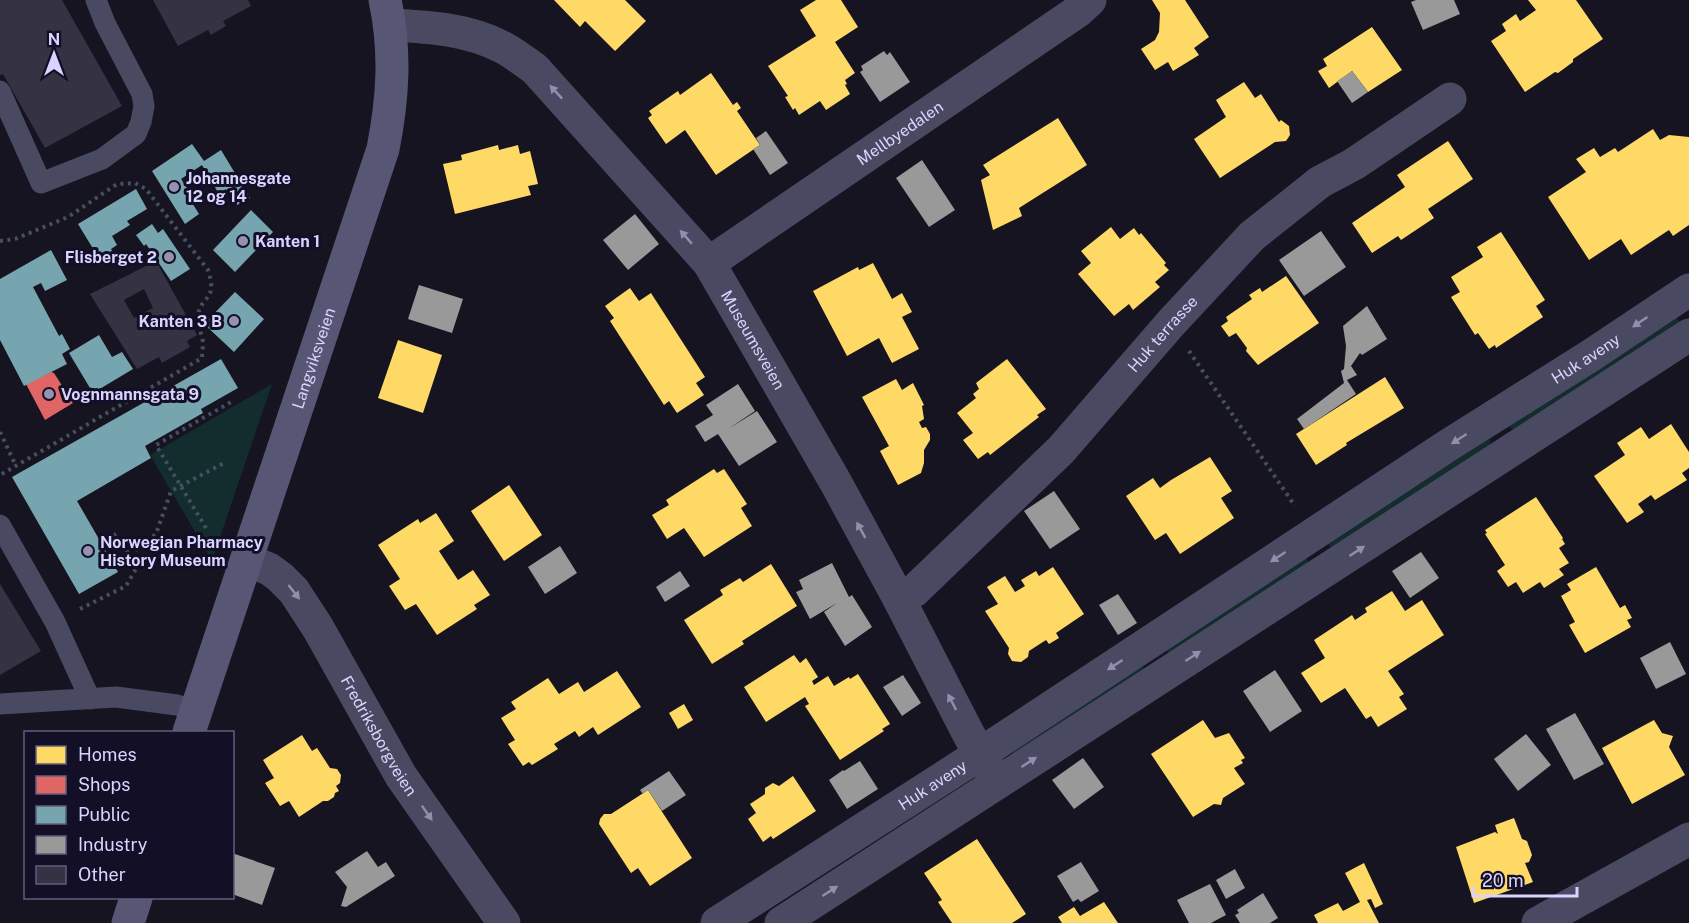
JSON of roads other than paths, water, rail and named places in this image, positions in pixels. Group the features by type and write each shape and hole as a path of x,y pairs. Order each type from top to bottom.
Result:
{"street":[{"name":"Mellbyedalen","path":"709,263 1078,11 1089,0"},
{"name":"Museumsveien","path":"387,12 477,37 504,48 535,69 709,263 836,483 980,754 998,782"},
{"name":"Langviksveien","path":"193,722 383,149 393,84 393,50 387,12"},
{"name":"Huk terrasse","path":"899,599 914,591 1061,450 1171,323 1252,236 1311,188 1354,164 1450,99"},
{"name":"Huk aveny","path":"717,923 980,754 1147,643 1304,526 1490,418 1686,299"},
{"name":"Huk aveny","path":"781,923 1512,451 1689,334"},
{"path":"1490,418 1512,451"},
{"path":"1304,526 1330,568"},
{"name":"Fredriksborgveien","path":"247,560 269,569 294,591 318,628 401,776 504,923"},
{"path":"1147,643 1166,674"},
{"path":"1538,923 1689,839"},
{"path":"128,923 135,899"}],"lane":[{"path":"0,91 42,183 102,159 136,134 144,105 142,94 105,23 96,0"},
{"path":"0,525 55,622 90,699"},
{"name":"Langviksveien","path":"0,704 117,698 141,700 177,705 193,722"}],"place":[{"name":"Johannesgate 12 og 14","path":"174,187"},
{"name":"Kanten 1","path":"243,241"},
{"name":"Flisberget 2","path":"169,257"},
{"name":"Kanten 3 B","path":"234,321"},
{"name":"Vognmannsgata 9","path":"49,394"},
{"name":"Norwegian Pharmacy History Museum","path":"88,551"}]}
